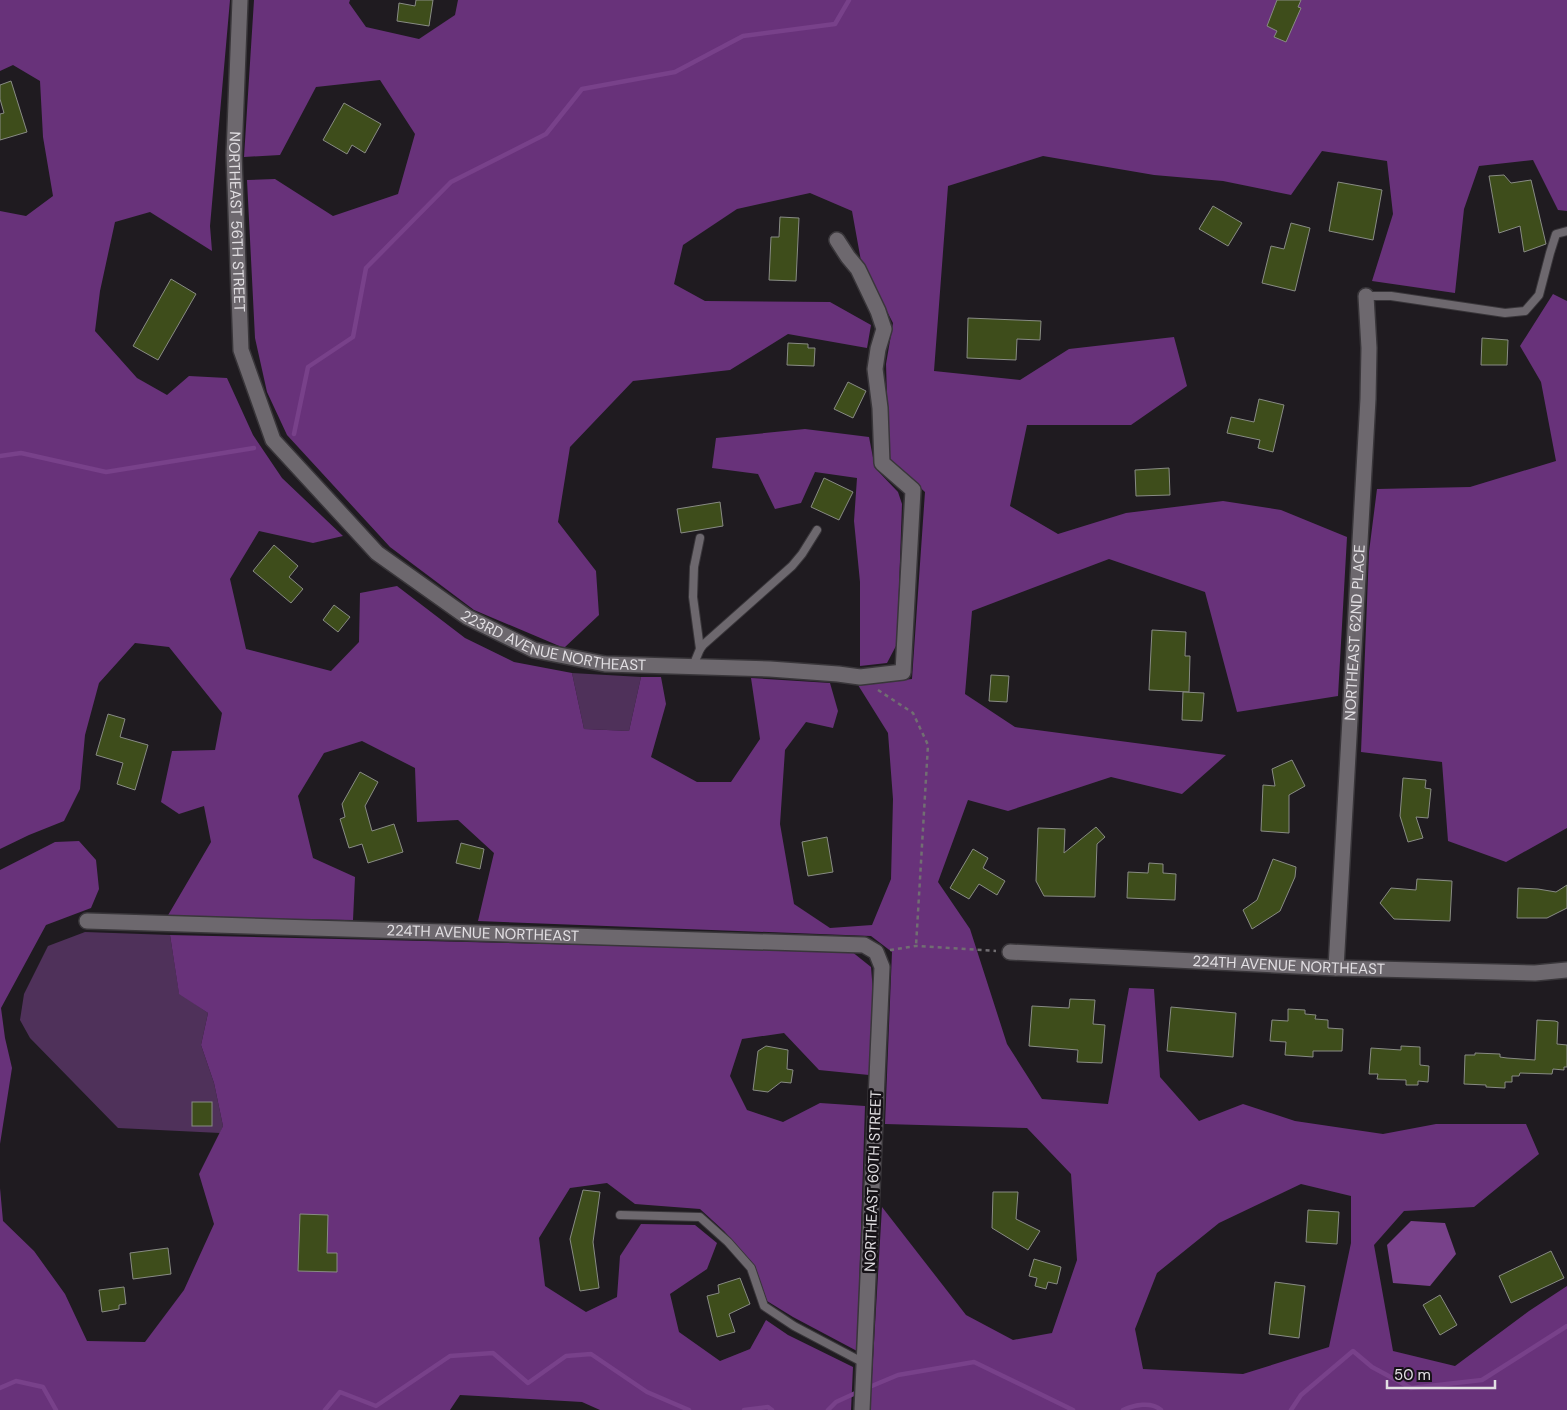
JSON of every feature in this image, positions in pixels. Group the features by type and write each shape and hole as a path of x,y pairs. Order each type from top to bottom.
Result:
{"street":[{"name":"NORTHEAST 56TH STREET","path":"240,0 234,155 241,350 273,440"},
{"name":"223RD AVENUE NORTHEAST","path":"273,440 377,553 467,617 534,650 605,664 780,670 860,677 903,672 914,490 882,463 880,408 875,369 884,329 878,311 858,269 848,258 837,240"},
{"name":"NORTHEAST 62ND PLACE","path":"1336,968 1368,399 1369,348 1366,296"},
{"name":"224TH AVENUE NORTHEAST","path":"87,921 864,945 876,952"},
{"name":"NORTHEAST 60TH STREET","path":"862,1410 882,967 876,952"},
{"name":"224TH AVENUE NORTHEAST","path":"1010,952 1336,968 1535,973 1567,970"}],"lane":[{"path":"1366,296 1391,296 1505,313 1525,311 1539,294 1556,234 1567,231"},
{"path":"693,666 700,648 792,566 802,554 816,530"},
{"path":"700,538 694,568 693,597 700,648"},
{"path":"620,1215 700,1217 728,1242 750,1268 764,1306 865,1370"}],"path":[{"path":"860,677 913,713 928,745 916,946"},
{"path":"876,952 916,946 1010,952"}],"shaded area":[{"path":"0,0 230,0 210,226 212,251 150,212 115,222 100,291 95,331 137,378 167,395 189,376 227,378 253,435 282,478 343,536 313,543 259,531 230,579 246,649 331,671 359,642 360,593 397,586 465,638 514,662 572,673 584,729 629,731 641,677 661,677 666,704 651,757 697,782 731,782 760,739 751,678 830,683 838,711 833,728 806,722 785,750 780,824 794,904 830,928 872,925 891,879 893,799 888,733 858,685 912,679 925,492 889,459 886,364 893,323 861,261 852,211 810,193 737,209 683,245 674,284 705,301 830,302 871,325 867,348 788,334 730,370 633,381 570,447 558,522 596,571 599,615 564,648 474,610 390,547 287,435 267,392 255,338 247,180 275,179 333,216 398,194 415,134 380,80 316,87 280,155 244,157 254,0 350,0 349,3 366,27 419,39 455,15 458,0 1567,0 1567,211 1558,210 1533,160 1479,166 1464,209 1455,293 1372,281 1393,214 1387,161 1322,151 1291,195 1223,181 1154,175 1043,156 948,186 934,371 1020,380 1069,349 1174,337 1187,386 1131,425 1027,425 1010,506 1058,534 1126,513 1223,501 1281,510 1347,537 1338,696 1237,712 1205,592 1109,559 972,611 965,694 1015,727 1226,755 1182,794 1111,777 1008,811 968,800 938,882 970,929 1007,1044 1042,1099 1108,1104 1129,988 1154,989 1160,1077 1199,1121 1243,1104 1295,1121 1383,1134 1436,1124 1526,1124 1539,1154 1474,1207 1404,1211 1374,1245 1393,1351 1455,1366 1529,1311 1567,1286 1567,1410 870,1410 882,1207 966,1315 1013,1340 1052,1333 1077,1260 1071,1174 1027,1128 885,1124 892,952 871,936 478,921 494,853 458,820 417,822 415,768 362,741 324,753 298,796 313,858 355,877 353,920 167,917 211,842 204,806 179,814 161,802 172,751 215,750 222,713 169,647 135,643 99,683 85,735 80,789 64,821 0,849 0,211 26,216 53,196 43,137 40,81 13,65 0,71","holes":["1301,1184 1351,1196 1351,1243 1329,1347 1243,1374 1143,1369 1135,1329 1157,1273 1219,1223"]},
{"path":"1553,294 1567,301 1567,828 1506,862 1448,841 1442,762 1361,752 1369,552 1377,489 1470,487 1556,461 1541,382 1520,346"},
{"path":"805,429 869,437 875,468 898,492 902,504 897,644 887,663 860,666 860,582 854,521 857,478 815,472 801,503 775,509 758,474 712,468 716,438"},
{"path":"572,673 641,677 629,731 584,729"},
{"path":"79,841 96,860 99,889 91,908 46,925 1,1008 12,1068 0,1144 0,870 55,842"},
{"path":"85,932 170,935 179,993 208,1013 201,1045 214,1083 223,1126 220,1133 118,1128 30,1038 20,1020 24,994 48,946"},
{"path":"170,935 851,951 871,967 873,992 869,1075 819,1070 784,1033 742,1039 730,1076 747,1110 783,1122 820,1103 865,1106 857,1351 767,1301 755,1266 724,1231 700,1209 635,1204 607,1183 570,1188 539,1238 545,1286 586,1312 617,1297 620,1256 641,1224 695,1225 717,1243 707,1269 670,1294 679,1332 720,1361 750,1349 766,1320 788,1335 853,1367 851,1410 600,1410 582,1402 460,1395 450,1410 0,1410 0,1188 3,1221 34,1251 65,1294 87,1341 145,1342 184,1290 214,1224 199,1174 223,1126 214,1083 201,1045 208,1013 179,994"},
{"path":"1411,1221 1445,1223 1456,1254 1430,1286 1393,1283 1387,1245"}],"building":[{"path":"416,0 433,0 429,26 397,21 399,3 415,6"},
{"path":"1277,0 1301,0 1298,7 1301,8 1286,42 1274,37 1277,31 1267,26"},
{"path":"11,81 27,132 0,140 0,114 4,113 0,99 0,85"},
{"path":"344,103 381,124 365,153 352,145 347,154 323,140"},
{"path":"1504,175 1511,183 1531,180 1546,244 1524,252 1520,226 1499,233 1489,176"},
{"path":"1338,182 1382,190 1373,240 1329,231"},
{"path":"1213,206 1242,223 1228,246 1199,229"},
{"path":"780,217 799,218 796,281 769,280 771,237 779,237"},
{"path":"1291,223 1310,228 1295,291 1262,283 1271,246 1284,249"},
{"path":"171,279 196,294 158,360 133,346"},
{"path":"968,318 1041,321 1040,340 1017,339 1016,360 967,358"},
{"path":"1482,338 1508,340 1507,365 1481,365"},
{"path":"788,343 808,344 808,348 815,348 814,366 787,365"},
{"path":"848,382 866,391 853,418 834,409"},
{"path":"1259,399 1284,405 1273,452 1258,448 1260,440 1227,433 1231,417 1254,422"},
{"path":"1169,468 1170,495 1136,496 1135,470"},
{"path":"824,478 853,492 839,520 811,507"},
{"path":"720,502 723,526 681,533 677,509"},
{"path":"274,545 298,566 289,577 303,589 291,603 253,571"},
{"path":"334,605 350,617 338,632 323,620"},
{"path":"1152,630 1186,632 1185,656 1190,656 1189,692 1149,690"},
{"path":"991,675 1009,676 1007,702 989,701"},
{"path":"1183,692 1204,693 1202,721 1182,720"},
{"path":"108,714 125,719 120,737 148,745 135,790 117,784 123,763 96,755"},
{"path":"1292,760 1305,786 1289,795 1289,833 1261,831 1263,785 1275,786 1272,769"},
{"path":"360,772 378,782 365,806 372,831 394,824 403,852 368,863 362,844 349,848 340,819 345,817 342,804"},
{"path":"1403,778 1426,780 1425,788 1431,789 1428,818 1416,817 1423,838 1408,842 1400,816"},
{"path":"1096,827 1105,837 1097,844 1095,897 1044,896 1036,881 1038,828 1065,829 1064,853"},
{"path":"827,837 833,872 808,876 802,842"},
{"path":"461,843 484,849 480,869 456,863"},
{"path":"973,849 988,858 983,868 1005,881 997,895 979,884 969,899 950,888"},
{"path":"1273,859 1296,867 1295,877 1280,911 1252,929 1243,910 1257,900"},
{"path":"1149,863 1163,864 1163,873 1176,874 1175,900 1127,898 1128,872 1148,873"},
{"path":"1417,879 1452,881 1450,921 1394,919 1380,903 1391,888 1416,890"},
{"path":"1567,885 1567,908 1547,918 1517,918 1518,888 1556,892"},
{"path":"1070,999 1095,1000 1093,1024 1105,1025 1102,1063 1077,1062 1078,1050 1029,1046 1032,1006 1069,1008"},
{"path":"1171,1007 1236,1013 1233,1057 1167,1051"},
{"path":"1288,1009 1305,1010 1305,1014 1316,1015 1315,1019 1328,1020 1328,1028 1343,1029 1342,1051 1313,1051 1313,1057 1285,1055 1286,1042 1270,1041 1272,1020 1288,1021"},
{"path":"1537,1020 1558,1022 1557,1044 1567,1045 1567,1067 1564,1067 1564,1070 1553,1069 1552,1074 1520,1073 1519,1076 1512,1076 1512,1082 1505,1082 1505,1088 1464,1084 1465,1055 1475,1055 1475,1053 1500,1054 1500,1057 1535,1060"},
{"path":"766,1046 788,1050 787,1069 793,1070 791,1083 781,1082 768,1092 753,1090 758,1051"},
{"path":"1401,1046 1420,1047 1420,1065 1429,1066 1428,1082 1418,1081 1418,1085 1406,1085 1406,1080 1377,1079 1378,1074 1369,1074 1371,1048 1401,1050"},
{"path":"192,1102 212,1102 212,1126 192,1126"},
{"path":"583,1190 600,1192 593,1242 599,1288 580,1291 570,1239"},
{"path":"993,1192 1018,1192 1016,1219 1040,1231 1028,1250 992,1228"},
{"path":"1308,1210 1339,1212 1337,1244 1306,1242"},
{"path":"300,1214 328,1215 327,1253 337,1253 337,1272 298,1271"},
{"path":"168,1248 171,1274 133,1279 130,1253"},
{"path":"1551,1251 1564,1278 1511,1303 1499,1276"},
{"path":"1034,1259 1061,1267 1057,1284 1048,1282 1046,1289 1035,1286 1037,1278 1029,1276"},
{"path":"740,1278 750,1304 729,1314 735,1332 717,1337 707,1296 719,1293 718,1285"},
{"path":"1275,1282 1305,1286 1299,1338 1269,1334"},
{"path":"124,1287 126,1304 119,1305 119,1309 102,1312 99,1290"},
{"path":"1440,1295 1457,1325 1440,1335 1423,1305"}],"waterway":[{"path":"294,434 308,367 353,337 366,268 451,182 546,134 582,89 675,72 743,36 835,24 849,0"},
{"path":"0,456 21,453 106,472 254,448"},
{"path":"1291,1410 1301,1395 1353,1351 1372,1367 1411,1388 1482,1380 1567,1326"},
{"path":"325,1410 340,1392 376,1406 450,1356 493,1353 528,1383 566,1356 591,1354 647,1392 689,1410"},
{"path":"867,1388 898,1375 974,1362 1073,1410"},
{"path":"0,1388 16,1381 43,1387 56,1410"},
{"path":"828,1410 836,1402 860,1391"},
{"path":"1123,1410 1137,1405 1157,1407 1161,1410"},
{"path":"744,1410 768,1407 772,1410"}]}
